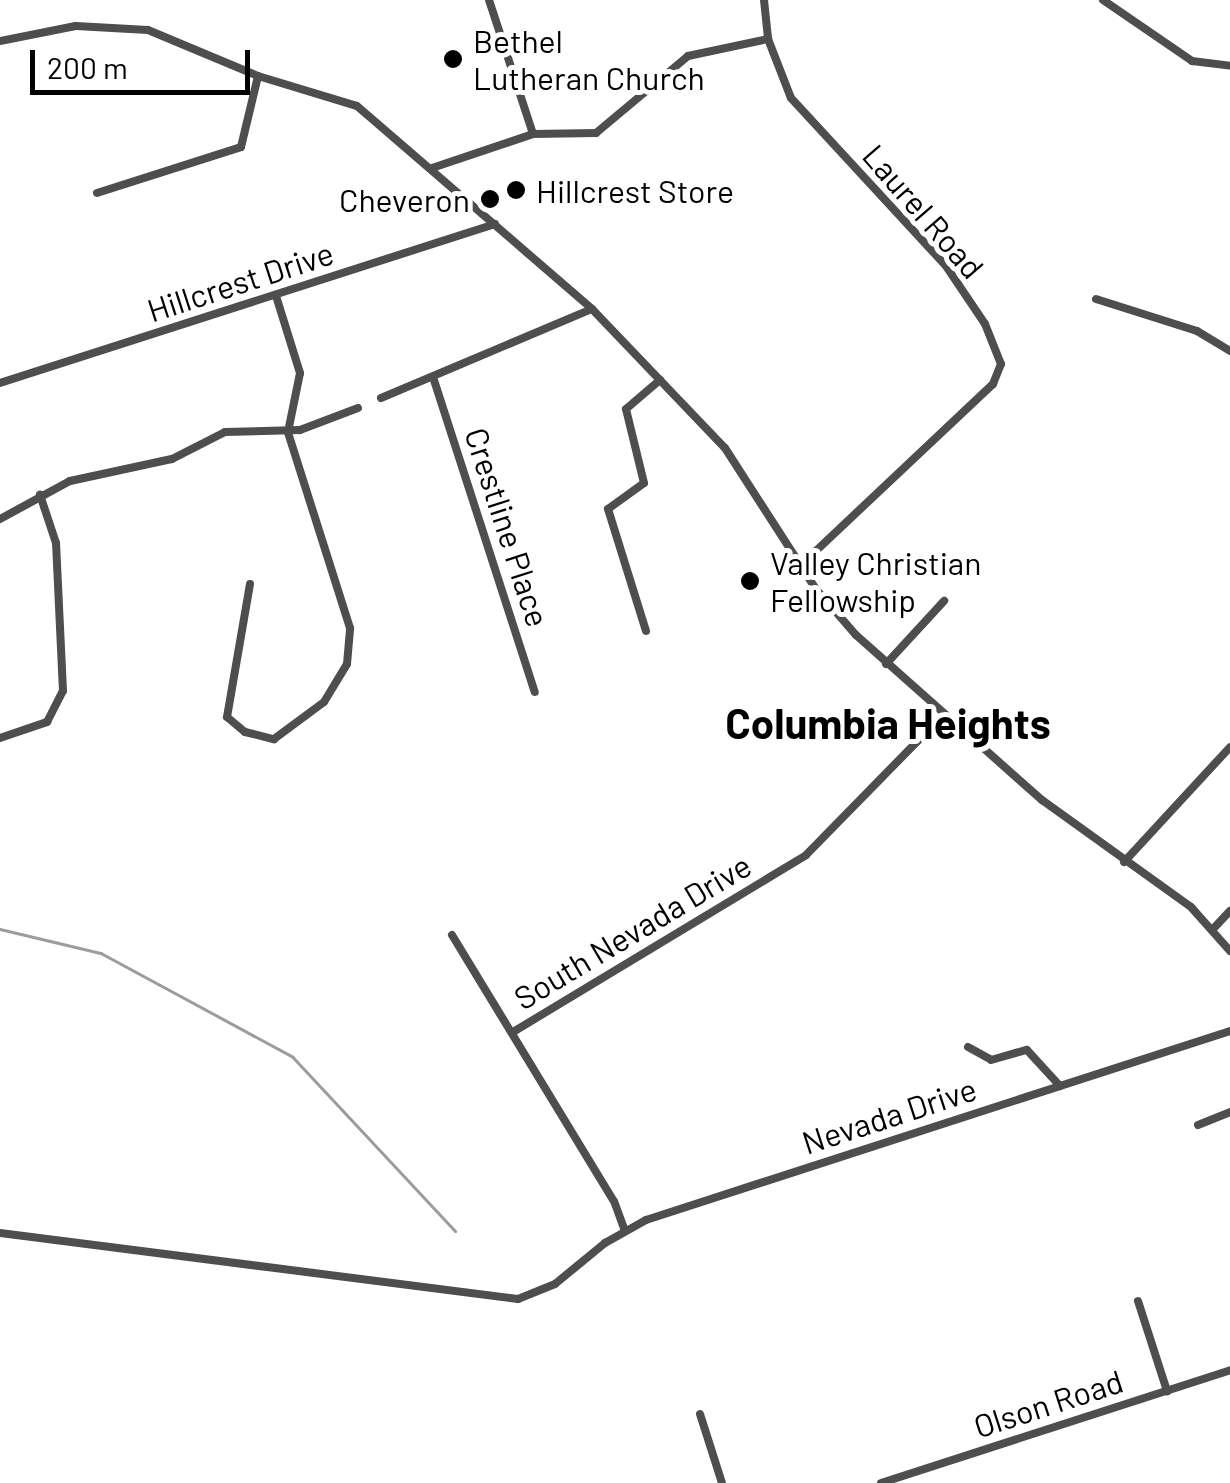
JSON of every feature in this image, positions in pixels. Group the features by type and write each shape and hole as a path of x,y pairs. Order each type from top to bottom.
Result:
{"street":[{"path":"489,0 533,134"},
{"name":"Laurel Road","path":"764,0 768,39 791,98 946,266 985,324 1001,364 993,384 800,565"},
{"path":"1103,0 1192,61 1230,66"},
{"path":"0,41 111,24 179,40 258,76 357,106 592,309 660,380 744,472 828,605 886,664 941,717 1213,929 1230,951"},
{"path":"432,168 533,134 596,133 688,56 768,39"},
{"path":"97,194 240,148 258,76"},
{"name":"Hillcrest Drive","path":"0,384 496,224"},
{"path":"250,584 227,718 246,732 274,739 324,702 347,664 350,628 288,432 300,373 276,296"},
{"path":"1096,299 1219,339 1230,351"},
{"path":"381,398 592,309"},
{"name":"Crestline Place","path":"433,376 535,692"},
{"path":"646,630 608,510 644,484 626,409 660,380"},
{"path":"0,519 70,480 172,459 225,432 288,432 358,408"},
{"path":"0,738 32,729 57,712 63,692 56,543 40,495"},
{"path":"886,664 944,601"},
{"name":"South Nevada Drive","path":"624,1230 614,1201 513,1032 806,855 941,717"},
{"path":"1124,862 1230,748"},
{"path":"1213,929 1230,911"},
{"path":"452,935 513,1032"},
{"name":"Nevada Drive","path":"0,1233 503,1300 538,1293 624,1230 1230,1031"},
{"path":"968,1047 991,1060 1027,1050 1060,1086"},
{"path":"1198,1125 1230,1112"},
{"path":"1138,1301 1167,1390"},
{"name":"Olson Road","path":"882,1483 1230,1370"},
{"path":"700,1414 722,1483"}],"waterway":[{"path":"0,929 101,953 293,1057 455,1231"}],"place":[{"name":"Bethel Lutheran Church","path":"453,59"},
{"name":"Hillcrest Store","path":"516,190"},
{"name":"Cheveron","path":"490,199"},
{"name":"Valley Christian Fellowship","path":"750,581"}],"district":[{"name":"Columbia Heights","path":"888,722"}]}
